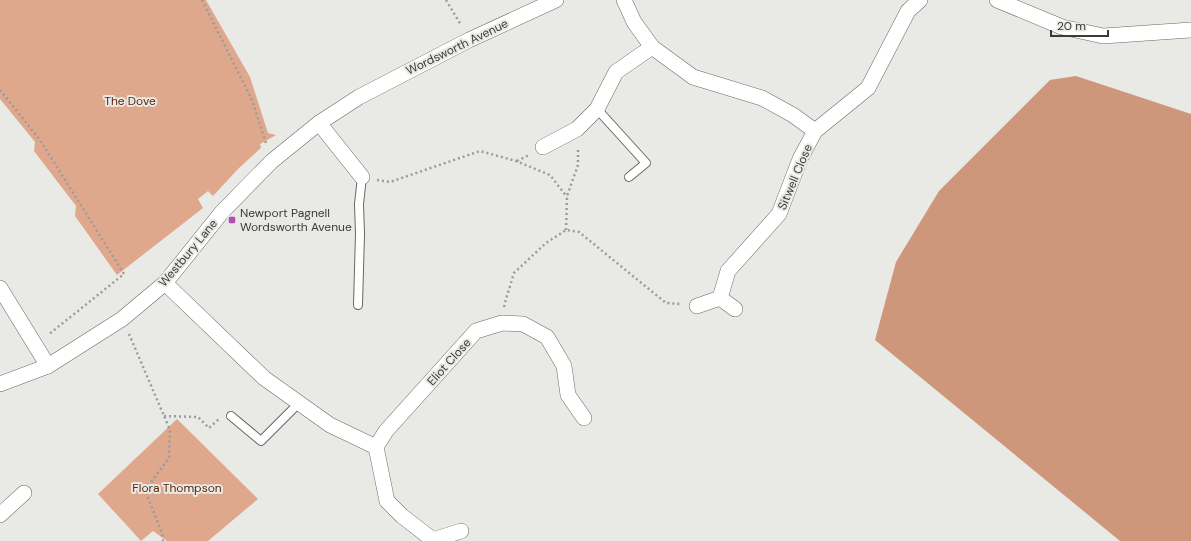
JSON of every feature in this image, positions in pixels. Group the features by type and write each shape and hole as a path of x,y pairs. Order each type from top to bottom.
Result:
{"street":[{"name":"Wordsworth Avenue","path":"359,97 469,40 556,0"},
{"name":"Sitwell Close","path":"624,0 634,22 652,47 693,77 762,98 793,115 815,131"},
{"name":"Sitwell Close","path":"720,298 728,271 779,214 800,159 815,131 868,88 908,11 920,0"},
{"path":"997,0 1062,27 1103,36 1191,30"},
{"path":"543,147 578,129 597,109 616,72 652,47"},
{"name":"Westbury Lane","path":"0,384 48,366 122,319 165,283 222,212 272,161 319,123 359,97"},
{"path":"319,123 362,177"},
{"path":"165,283 264,378 330,425 376,448 387,501 402,516 433,540 461,531"},
{"path":"0,288 48,366"},
{"path":"696,306 720,298 736,309"},
{"name":"Eliot Close","path":"376,448 386,432 476,331 502,323 523,324 546,337 564,366 568,396 584,418"},
{"path":"0,515 24,493"}],"lane":[{"path":"597,109 646,163 629,177"},
{"path":"358,306 360,234 359,204 362,177"},
{"path":"231,416 261,441 299,404"}],"path":[{"path":"202,0 252,100 272,161"},
{"path":"446,0 469,40"},
{"path":"0,90 40,140 124,274 35,346"},
{"path":"566,230 567,197 578,165 578,129"},
{"path":"362,177 390,182 480,151 516,161 550,175 567,197"},
{"path":"502,323 506,299 514,273 546,243 566,230 579,232 666,303 696,306"},
{"path":"122,319 170,430 169,458 145,490 162,533 163,541"},
{"path":"164,416 198,417 209,428 226,412 231,416"}],"green space":[{"name":"The Dove","path":"0,0 206,0 250,77 268,133 276,135 260,144 261,148 239,168 213,196 208,191 198,199 203,208 117,275 75,216 76,206 34,151 35,142 0,99"},
{"name":"Flora Thompson","path":"177,419 258,499 208,541 167,541 153,531 141,541 98,494"}],"shaded area":[{"path":"1076,76 1191,114 1191,541 1120,541 875,340 896,262 939,191 1050,80"}],"place":[{"name":"Newport Pagnell Wordsworth Avenue","path":"232,220"}]}
